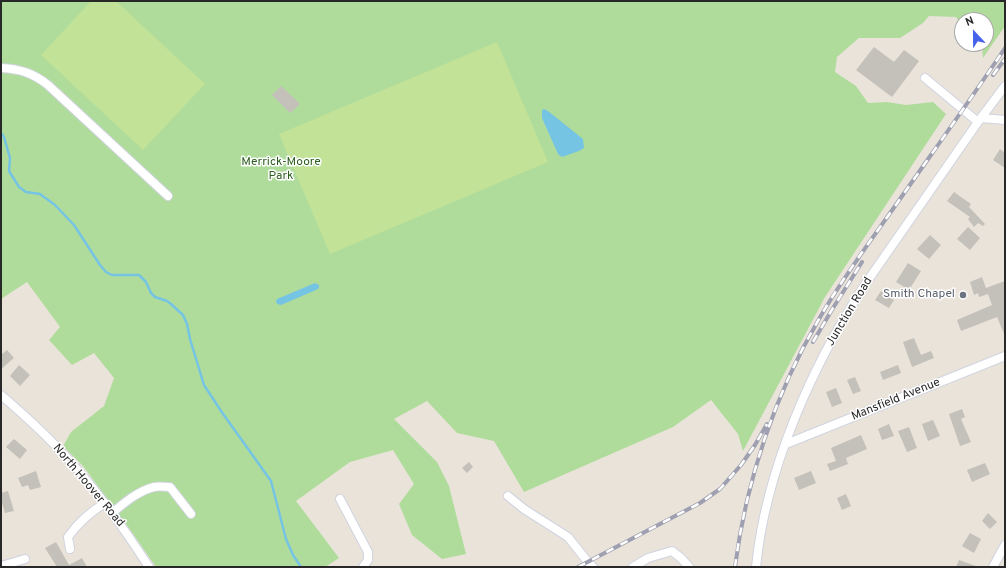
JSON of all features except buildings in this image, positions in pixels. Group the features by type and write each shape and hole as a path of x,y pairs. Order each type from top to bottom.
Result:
{"street":[{"path":"1,68 15,69 37,76 168,196"},
{"path":"924,78 980,120 1005,120"},
{"name":"Junction Road","path":"756,567 761,535 770,496 795,419 816,370 847,313 898,236 1005,86"},
{"name":"Mansfield Avenue","path":"786,444 1005,356"},
{"name":"North Hoover Road","path":"1,395 59,449 105,503 149,567"},
{"path":"112,513 135,496 154,487 170,487 191,514"},
{"path":"508,496 524,509 568,537 593,567"},
{"path":"340,499 368,552 368,560 363,567"},
{"path":"70,549 68,537 76,526 92,511 105,503"},
{"path":"993,567 1005,545"},
{"path":"633,567 648,558 672,551 689,567"},
{"path":"1,566 25,558"}],"green space":[{"name":"Merrick-Moore Park","path":"1,1 1005,1 1005,26 994,42 994,12 954,12 954,17 929,16 923,23 900,38 859,38 837,57 835,72 856,86 868,103 887,102 906,105 933,102 946,114 825,297 743,451 738,434 711,400 673,427 524,492 494,441 457,433 427,401 394,419 437,462 449,486 466,554 442,559 412,535 399,504 414,484 393,450 350,462 296,501 339,558 325,567 156,567 83,466 63,446 71,432 104,406 114,378 94,353 72,365 49,340 60,327 27,282 1,299"},
{"path":"91,1 116,1 205,84 143,150 41,55"},
{"path":"497,42 548,162 330,254 279,134"},
{"path":"983,52 987,52 983,58"}],"water":[{"path":"544,109 583,139 584,148 562,157 558,154 542,118 542,110"},
{"path":"315,283 319,285 319,288 316,290 281,305 277,304 277,299"}],"waterway":[{"path":"1,133 4,137 10,158 9,171 19,187 26,192 40,194 55,205 74,225 106,272 112,275 139,275 146,282 151,293 155,297 167,301 183,315 187,324 204,385 271,481 286,539 293,555 301,567"}],"railway":[{"path":"735,567 740,535 755,471 776,408 803,348 828,303 848,273 1005,48"},
{"path":"993,75 1005,59"},
{"path":"813,342 862,262"},
{"path":"578,567 700,503 720,489 741,465 767,424"}],"place":[{"name":"Smith Chapel","path":"963,295"}]}
